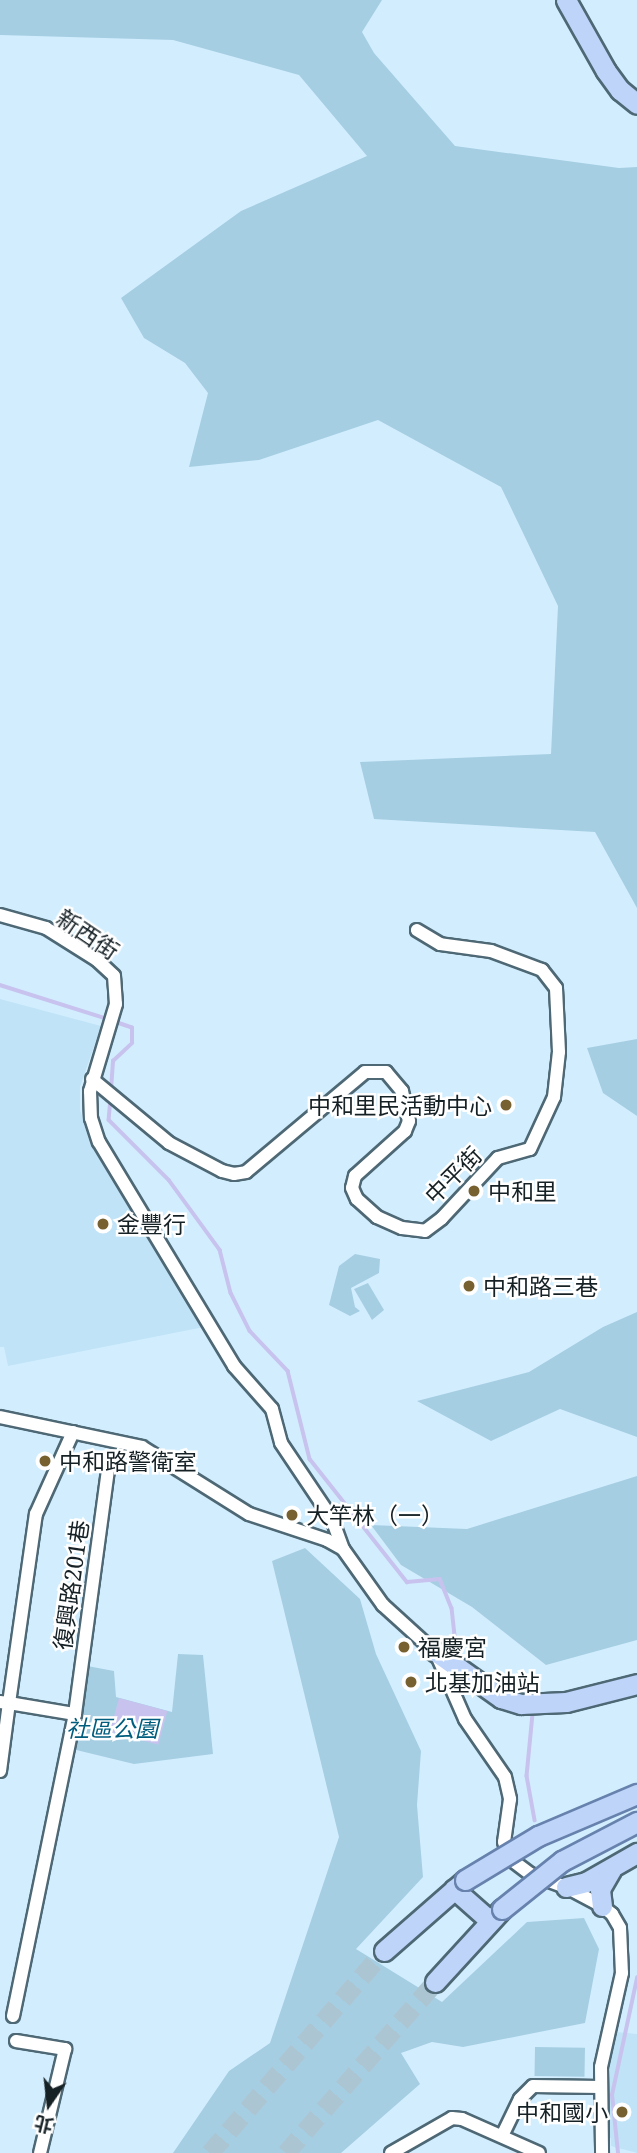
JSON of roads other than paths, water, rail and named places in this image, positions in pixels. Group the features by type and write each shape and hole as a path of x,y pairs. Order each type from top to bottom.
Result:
{"main road":[{"path":"566,0 606,71 620,90 637,104"},
{"path":"432,1649 501,1698 521,1704 566,1702 637,1684"},
{"path":"445,1672 451,1669 466,1673"},
{"path":"384,1951 460,1885 538,1836 637,1794"},
{"path":"435,1982 495,1914 562,1861 637,1822"},
{"path":"566,1887 586,1882 637,1853"},
{"path":"602,1906 600,1889 611,1870"},
{"path":"460,1885 495,1914"}],"street":[{"name":"新西街","path":"0,915 46,928 111,971 116,988 112,1017 92,1079"},
{"name":"中平街","path":"92,1079 115,1101 169,1143 222,1171 234,1174 246,1172 365,1072 386,1072 402,1091 409,1121 405,1131 355,1176 352,1188 357,1199 377,1217 402,1228 425,1230 442,1219 498,1158 530,1149 554,1097 558,1018 555,988 542,970 491,951 440,944 417,930"},
{"path":"92,1079 91,1118 104,1151 234,1366 272,1409 281,1443 332,1520 343,1549 383,1605 432,1649 465,1719 506,1777 510,1799 504,1843 509,1858 530,1874 566,1887 602,1906 612,1914 620,1928 622,1973 605,2044 600,2087 602,2153"},
{"path":"91,1118 95,1107 115,1101"},
{"path":"0,1417 142,1447 249,1514 312,1534 343,1549"},
{"name":"復興路201巷","path":"0,1771 5,1703 36,1514 73,1432"},
{"name":"復興路201巷","path":"13,2016 75,1714 109,1462"},
{"path":"312,1534 328,1532 332,1520"},
{"path":"5,1703 75,1714"},
{"path":"16,2041 65,2049 40,2153"},
{"path":"502,2136 520,2099 533,2086 600,2087"},
{"path":"391,2153 452,2118 462,2119 539,2153"}],"waterway":[{"path":"0,985 108,1019"},
{"path":"111,1090 113,1061 132,1043 132,1028 115,1022"},
{"path":"111,1098 109,1120 169,1180 220,1250 231,1293 250,1331 288,1371 310,1459 407,1582 440,1579 452,1608 457,1654"},
{"path":"533,1714 527,1776 535,1820"},
{"path":"618,2153 612,2095 637,1978"}],"tunnel":[{"path":"210,2153 384,1951"},
{"path":"286,2153 435,1982"}],"place":[{"name":"中和里民活動中心","path":"506,1105"},
{"name":"中和里","path":"474,1191"},
{"name":"金豐行","path":"103,1224"},
{"name":"中和路三巷","path":"469,1286"},
{"name":"中和路警衛室","path":"45,1461"},
{"name":"大竿林（一）","path":"292,1515"},
{"name":"福慶宮","path":"404,1647"},
{"name":"北基加油站","path":"411,1682"},
{"name":"中和國小","path":"622,2112"}],"park label":[{"name":"社區公園","path":"112,1728"}]}
